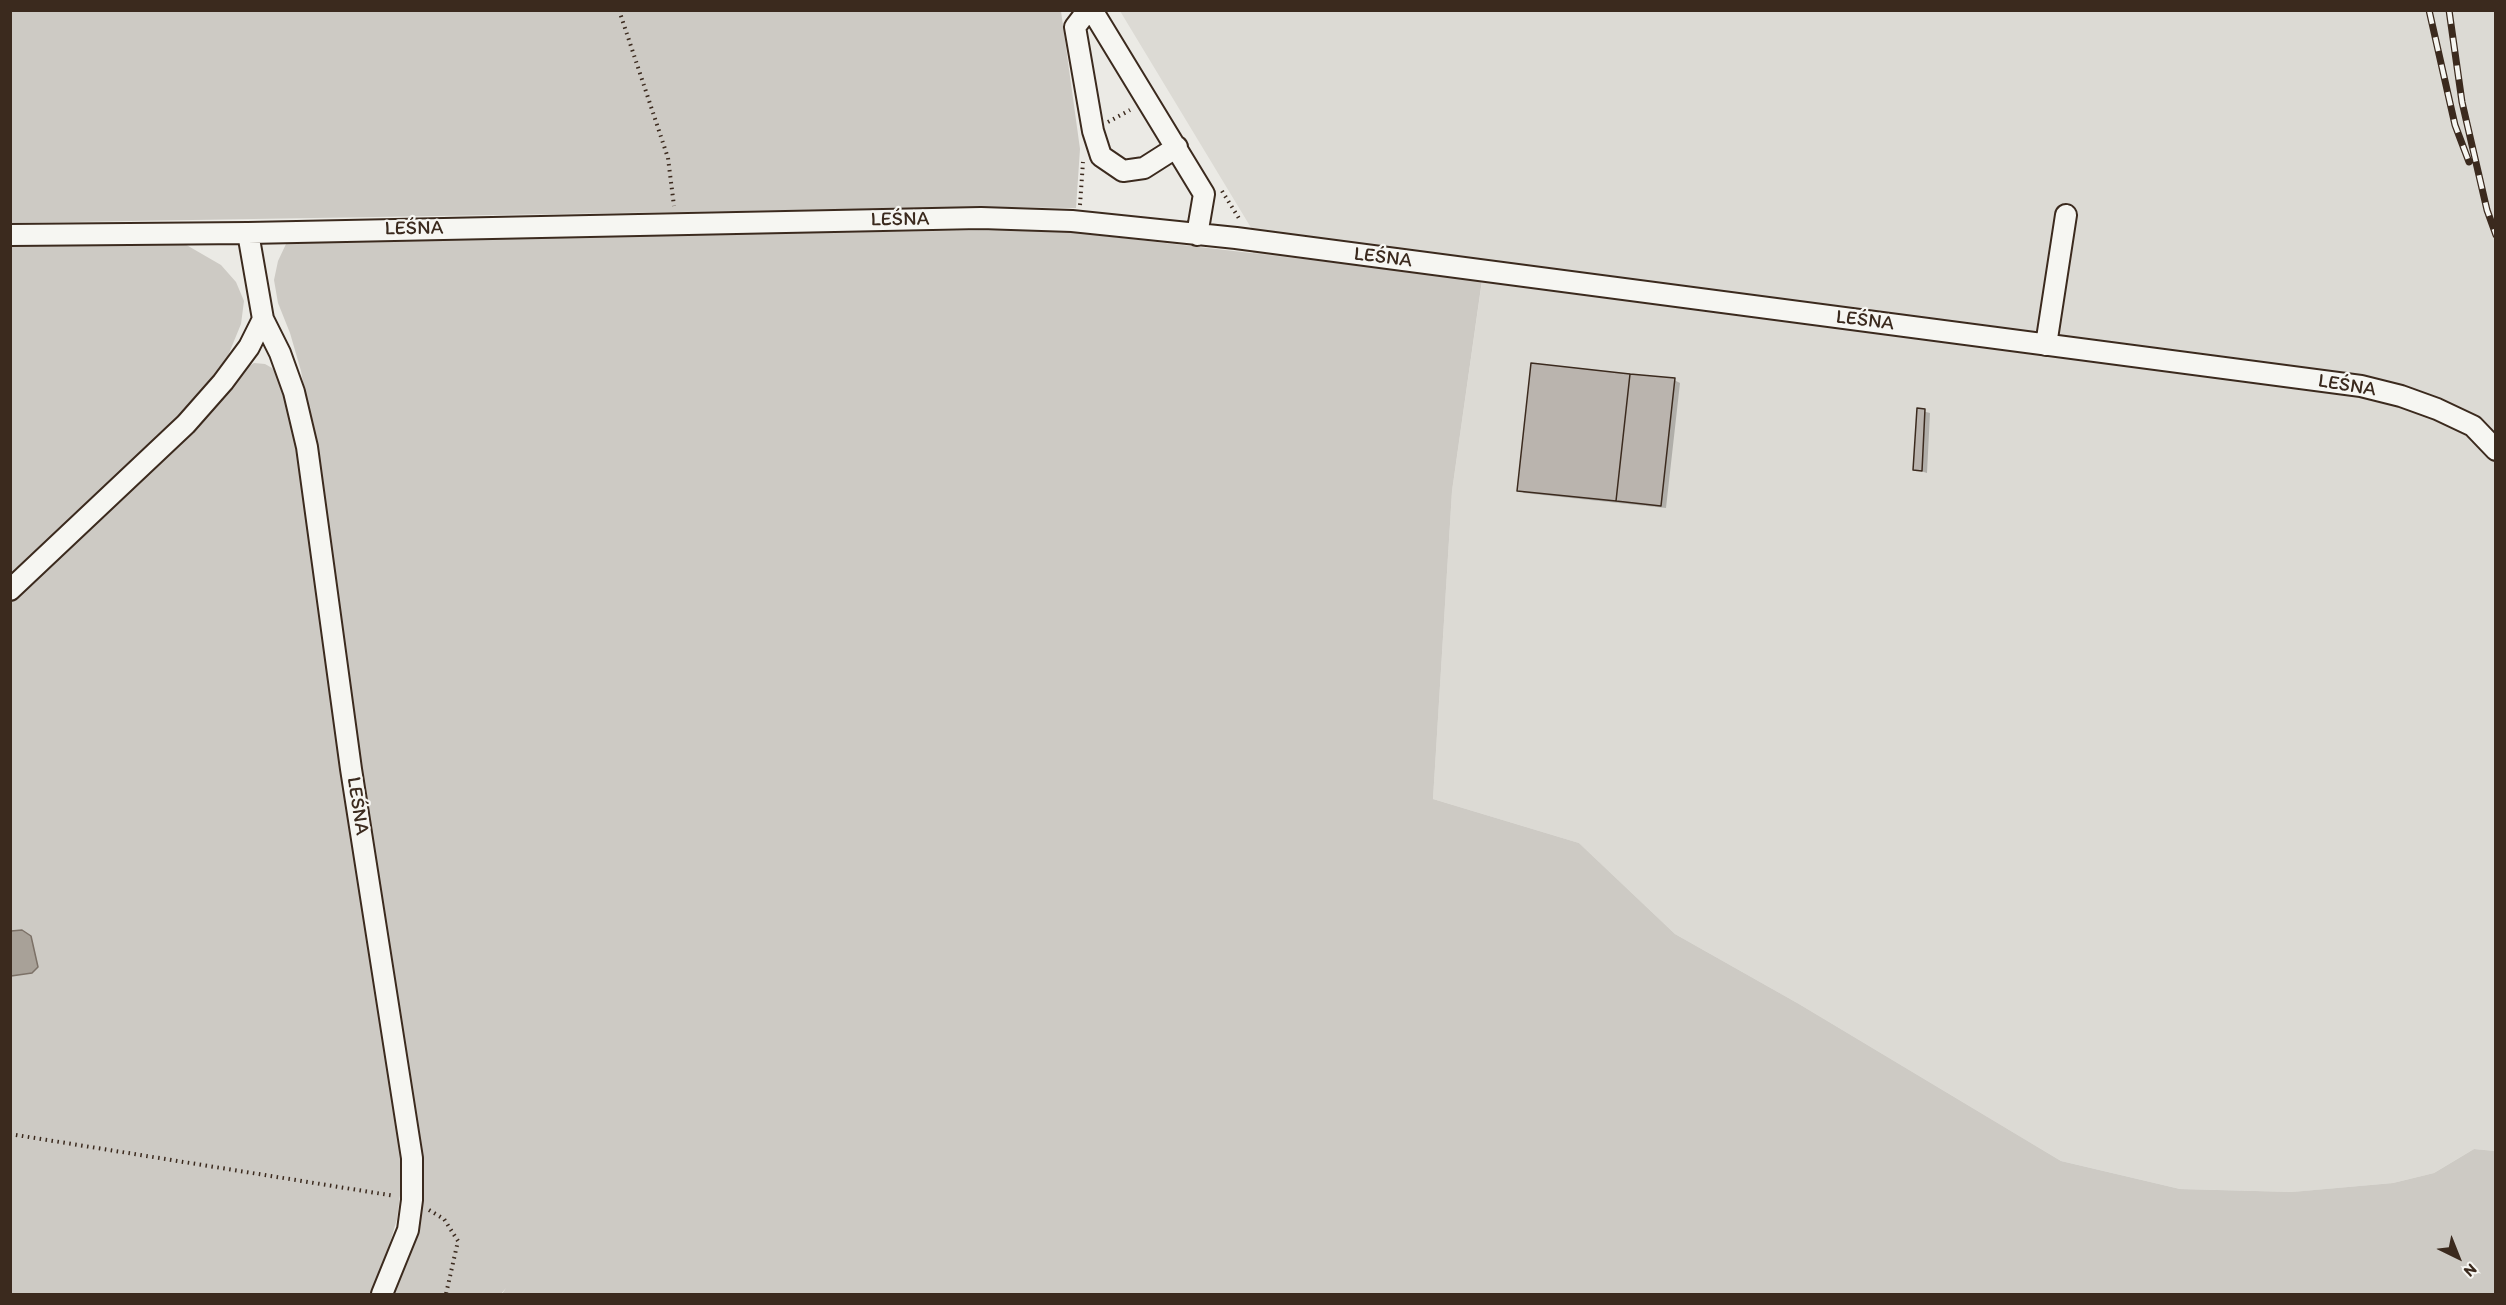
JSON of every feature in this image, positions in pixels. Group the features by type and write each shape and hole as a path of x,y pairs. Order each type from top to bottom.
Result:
{"street":[{"path":"1177,147 1144,168 1123,171 1101,156 1094,131 1075,27 1090,10 1148,99 1177,147 1204,194 1197,235"},
{"path":"2046,345 2066,215"},
{"name":"LEŚNA","path":"10,235 248,233 1028,218 1077,221 1236,238 2361,386 2401,396 2437,409 2473,426 2496,450"},
{"name":"LEŚNA","path":"248,233 263,319 280,353 294,392 307,447 351,770 413,1167 408,1230 382,1294"},
{"path":"10,590 186,424 230,373 249,347 263,319"}],"path":[{"path":"619,10 669,158 676,224"},
{"path":"1094,131 1148,99"},
{"path":"10,1134 412,1200 444,1219 458,1241 446,1294"}],"shaded area":[{"path":"10,11 1061,11 1080,149 1076,208 981,207 11,223"},
{"path":"1120,11 2495,11 2495,1151 2474,1149 2434,1173 2393,1183 2293,1192 2180,1189 2061,1161 1799,1004 1675,934 1579,843 1433,799 1452,491 1482,281 1253,254 1253,231"},
{"path":"1028,230 1071,232 1482,280 1452,491 1433,799 1579,843 1675,934 1799,1004 2061,1161 2180,1189 2292,1192 2393,1183 2434,1173 2474,1149 2495,1151 2495,1294 502,1294 506,1288 501,1294 394,1294 410,1256 417,1216 314,445 301,371 278,303 274,280 278,261 286,244 294,239"},
{"path":"183,243 221,265 236,282 244,301 241,324 225,363 187,410 11,578 11,244"},
{"path":"254,363 265,364 272,368 281,381 301,456 401,1139 403,1172 397,1219 387,1253 370,1294 11,1294 11,597 217,402 246,368"},
{"path":"22,930 31,936 38,967 32,973 11,976 11,931"}],"building":[{"path":"1531,363 1630,374 1616,501 1517,491"},
{"path":"1630,374 1675,378 1661,506 1616,501"},
{"path":"1917,408 1925,409 1922,471 1913,470"}],"railway":[{"path":"2429,10 2455,125 2469,162"},
{"path":"2449,10 2462,102 2487,210 2496,235"}]}
